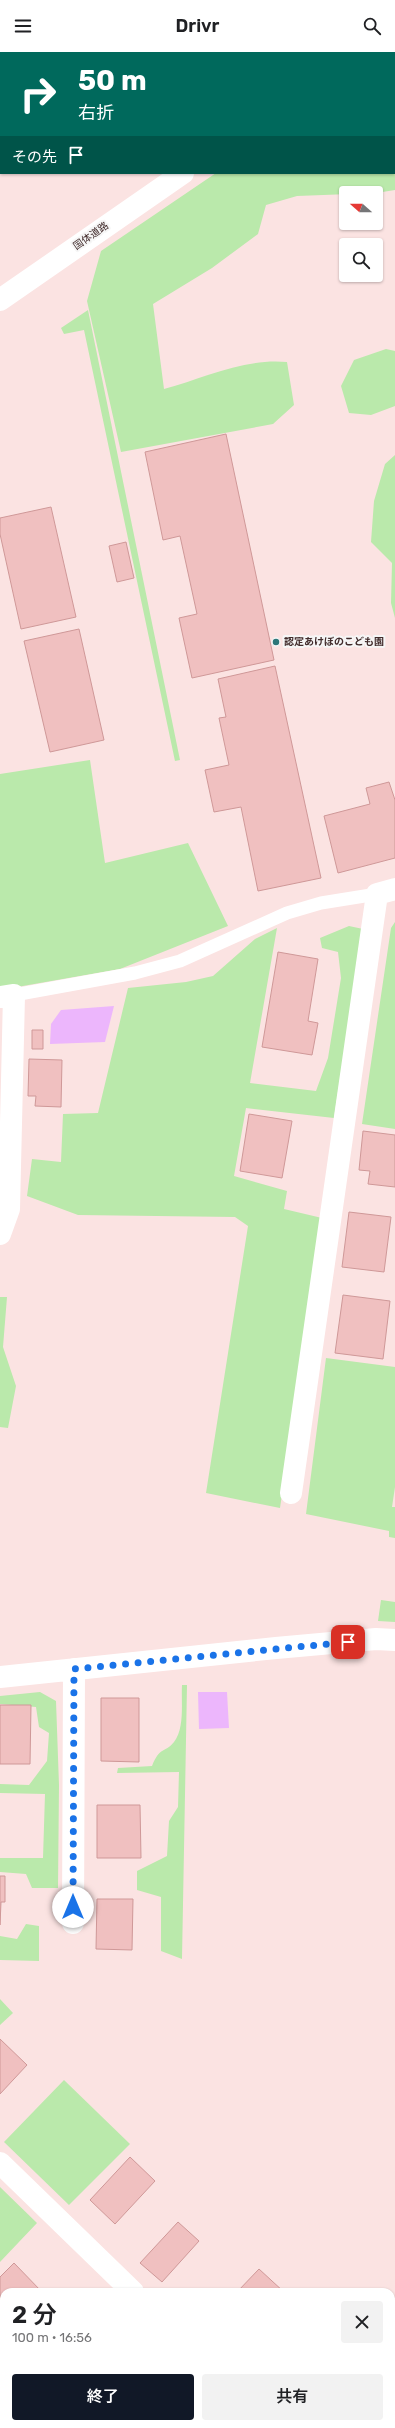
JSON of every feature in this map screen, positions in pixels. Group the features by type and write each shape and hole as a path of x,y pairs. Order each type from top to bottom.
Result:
{"street":[{"name":"国体道路","path":"0,300 165,180 180,174"},
{"path":"291,1494 386,892"},
{"path":"0,1234 9,1209 7,996"},
{"path":"0,1677 276,1648 376,1639 395,1640"},
{"path":"73,1923 74,1669"},
{"path":"0,2163 129,2288"}],"lane":[{"path":"7,996 150,969 180,960 287,913 321,903 386,892"}],"green space":[{"path":"215,174 395,174 395,190 383,192 383,186 339,186 339,194 297,196 266,205 258,234 212,268 153,304 164,389 240,366 255,363 287,362 294,405 273,424 121,452 87,301 101,251"},
{"path":"88,310 180,760 175,761 84,330 64,334 61,328"},
{"path":"386,349 395,351 395,406 371,415 349,413 341,386 354,360"},
{"path":"395,455 395,618 391,603 392,563 371,542 374,501 385,464"},
{"path":"90,760 105,863 188,843 228,926 120,969 0,990 0,774"},
{"path":"395,922 395,1129 362,1124 391,928"},
{"path":"349,926 363,929 334,1118 246,1108 234,1176 287,1191 284,1209 322,1218 280,1508 206,1493 248,1226 235,1217 78,1215 27,1196 32,1159 61,1162 63,1114 98,1113 128,988 186,982 213,976 255,939 277,928 250,1083 316,1091 328,1058 341,978 338,952 322,948 320,938"},
{"path":"0,1297 7,1297 3,1347 16,1386 8,1428 0,1427"},
{"path":"326,1358 395,1367 395,1487 392,1507 395,1507 395,1538 389,1537 389,1531 306,1514"},
{"path":"381,1600 395,1602 395,1622 378,1621"},
{"path":"182,1685 187,1685 182,1959 161,1951 161,1897 137,1890 137,1871 167,1856 169,1821 178,1807 179,1772 117,1773 118,1768 152,1766 157,1756 174,1742 180,1730 182,1715"},
{"path":"40,1692 56,1701 59,1785 58,1888 32,1888 26,1874 0,1872 0,1858 43,1858 45,1794 0,1793 0,1784 29,1785 47,1761 49,1733 39,1727 36,1707 0,1704 0,1696"},
{"path":"26,1924 39,1926 39,1961 0,1960 0,1936 17,1939"},
{"path":"0,1999 13,2013 0,2025"},
{"path":"64,2080 130,2144 69,2205 4,2142"},
{"path":"0,2187 37,2223 0,2262"}],"shaded area":[{"path":"114,1006 105,1042 50,1044 51,1024 61,1010"},
{"path":"198,1692 227,1692 229,1728 199,1729"}],"building":[{"path":"226,434 274,660 192,678 179,618 197,614 180,536 163,540 145,452"},
{"path":"51,507 76,617 21,629 0,534 0,518"},
{"path":"126,542 134,578 117,582 109,546"},
{"path":"79,629 104,740 50,752 24,641"},
{"path":"275,666 321,878 258,891 241,807 214,812 205,770 229,765 219,718 226,717 218,679"},
{"path":"389,782 395,800 395,858 338,873 324,816 370,804 366,788"},
{"path":"278,952 318,959 308,1021 318,1023 312,1055 262,1047"},
{"path":"32,1030 43,1030 43,1049 32,1049"},
{"path":"29,1059 62,1060 61,1107 35,1106 36,1096 28,1096"},
{"path":"249,1114 292,1121 282,1178 240,1171"},
{"path":"363,1131 395,1135 395,1187 368,1184 370,1171 359,1170"},
{"path":"349,1212 391,1217 384,1272 342,1267"},
{"path":"343,1295 390,1301 383,1359 335,1353"},
{"path":"101,1698 139,1698 139,1762 101,1761"},
{"path":"0,1705 31,1705 30,1764 0,1764"},
{"path":"97,1805 140,1805 141,1858 97,1858"},
{"path":"0,1876 5,1876 5,1902 1,1902 0,1925"},
{"path":"97,1899 133,1899 132,1950 96,1949"},
{"path":"0,2039 27,2065 0,2094"},
{"path":"130,2157 155,2181 115,2224 90,2200"},
{"path":"178,2222 199,2241 162,2282 140,2263"},
{"path":"14,2263 38,2288 0,2288 0,2277"},
{"path":"259,2269 280,2288 241,2288"}],"place":[{"name":"認定あけぼのこども園","path":"276,642"}],"route":[{"path":"73,1907 74,1669 348,1642"}]}
